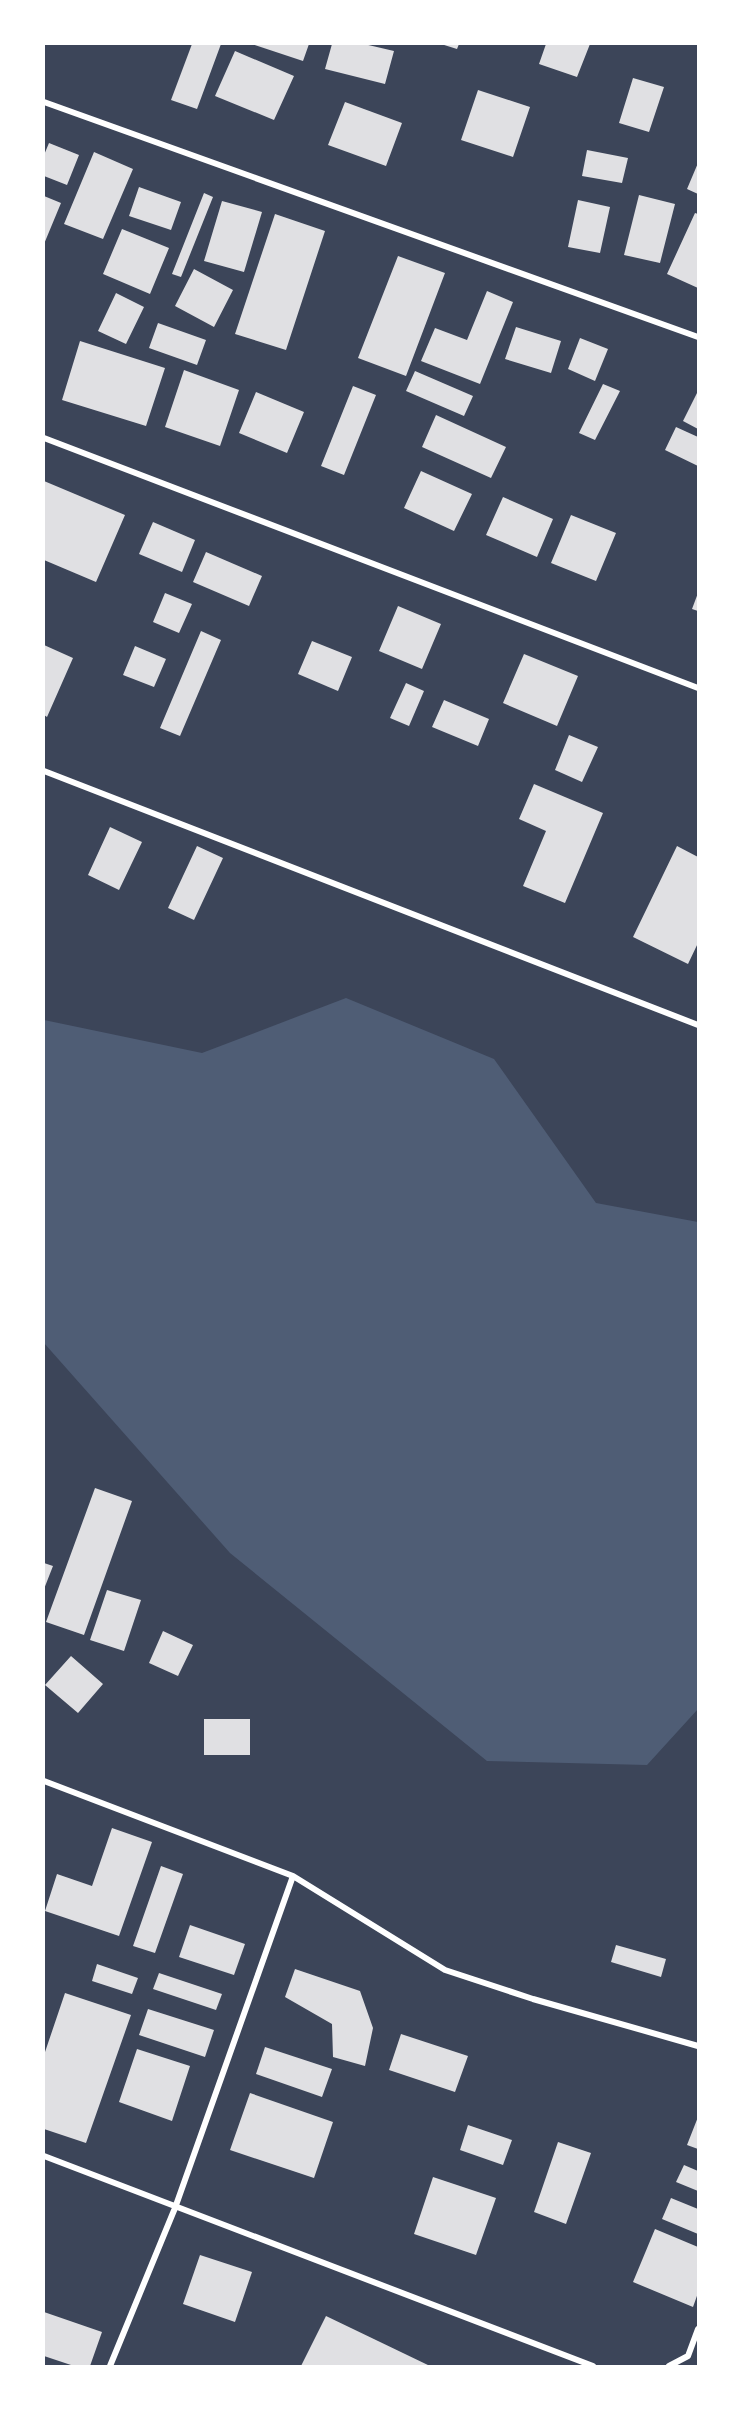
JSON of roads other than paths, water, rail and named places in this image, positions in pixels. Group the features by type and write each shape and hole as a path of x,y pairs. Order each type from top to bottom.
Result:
{"street":[{"path":"44,102 699,337"},
{"path":"44,438 699,688"},
{"path":"44,771 699,1025"},
{"path":"44,1781 293,1876 445,1971 533,2000 699,2046"},
{"path":"110,2367 175,2208 293,1876"},
{"path":"44,2156 593,2367"},
{"path":"669,2367 688,2356 699,2329"}]}
